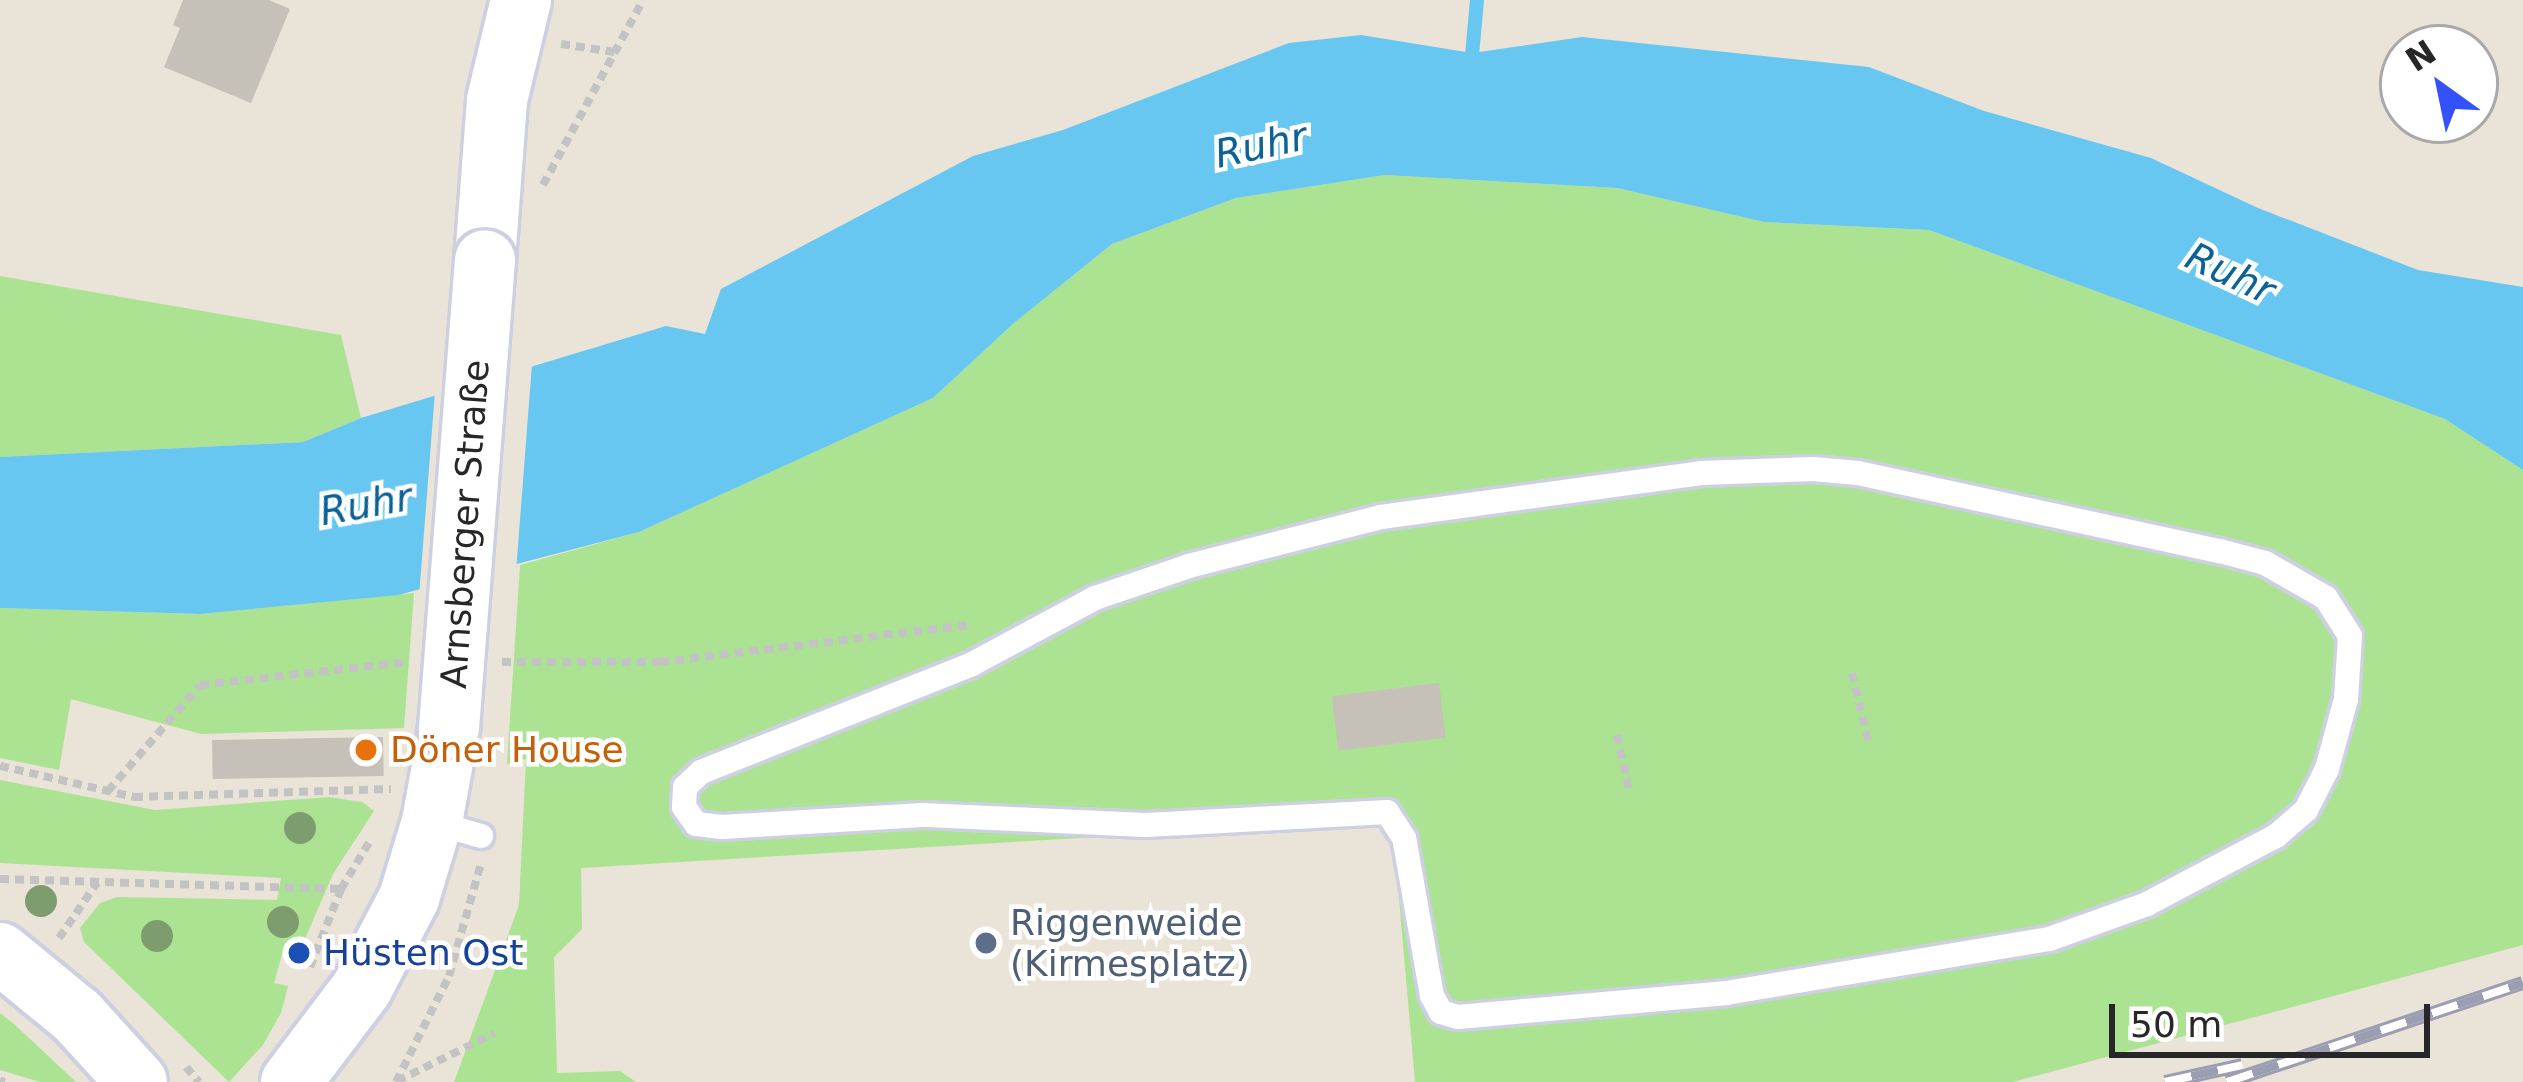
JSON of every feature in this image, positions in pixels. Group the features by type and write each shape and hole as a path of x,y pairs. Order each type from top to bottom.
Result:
{"street":[{"name":"Arnsberger Straße","path":"291,1082 336,1028 383,952 450,793 497,100 521,0"},
{"path":"0,953 77,1016 137,1082"}],"lane":[{"path":"1701,473 1858,473 2220,551 2265,563 2326,598 2350,637 2346,699 2326,770 2306,810 2276,836 2147,904 2049,939 1727,993 1458,1017 1441,1012 1432,996 1404,838 1388,812 1144,825 922,815 696,824 688,817 683,794 701,772 972,664 1095,598 1189,566 1381,517 1701,473"}],"path":[{"path":"540,206 551,168 643,0"},
{"path":"498,662 660,662 990,621"},
{"path":"108,791 200,685 382,662 428,662"},
{"path":"1852,673 1869,744"},
{"path":"1617,735 1630,794"},
{"path":"0,766 153,797 450,793 467,928 396,1082 495,1034"},
{"path":"0,879 341,890"},
{"path":"58,939 97,883"}],"green space":[{"path":"1385,175 1617,188 1764,222 1929,230 2445,419 2523,470 2523,945 2013,1082 1415,1082 1394,841 1379,820 581,868 582,929 554,957 557,1073 620,1071 636,1082 454,1082 519,905 526,759 507,764 520,565 639,532 933,398 1014,323 1112,244 1236,198"},
{"path":"0,276 341,335 361,418 303,442 0,457"},
{"path":"414,593 404,728 201,734 71,699 59,770 0,758 0,608 200,614"},
{"path":"0,780 155,810 329,797 362,802 374,811 333,874 298,955 283,951 274,983 288,986 281,1013 263,1045 229,1082 84,942 80,928 100,903 117,897 277,900 281,878 0,863"},
{"path":"0,1013 76,1082 40,1082 0,1070"}],"water":[{"name":"Ruhr","path":"1361,35 1472,53 1582,37 1869,67 1984,111 2151,158 2258,208 2418,270 2523,287 2523,470 2445,419 1929,230 1764,222 1617,188 1385,175 1236,198 1112,244 1014,323 933,398 639,532 398,595 200,614 0,608 0,457 303,442 361,418 666,326 705,334 721,289 973,156 1063,130 1289,43"}],"pier":[{"path":"532,364 516,572 419,597 435,391"}],"building":[{"path":"183,0 269,0 290,9 251,103 164,67 180,28 173,25"},
{"path":"1439,683 1446,738 1339,751 1332,696"},
{"path":"383,737 384,776 213,779 212,740"}],"waterway":[{"path":"1471,67 1477,0"}],"railway":[{"path":"2227,1082 2523,983"},
{"path":"2165,1082 2242,1065"}],"place":[{"name":"Döner House","path":"366,750"},
{"name":"Riggenweide (Kirmesplatz)","path":"986,943"},
{"name":"Hüsten Ost","path":"299,953"}]}
